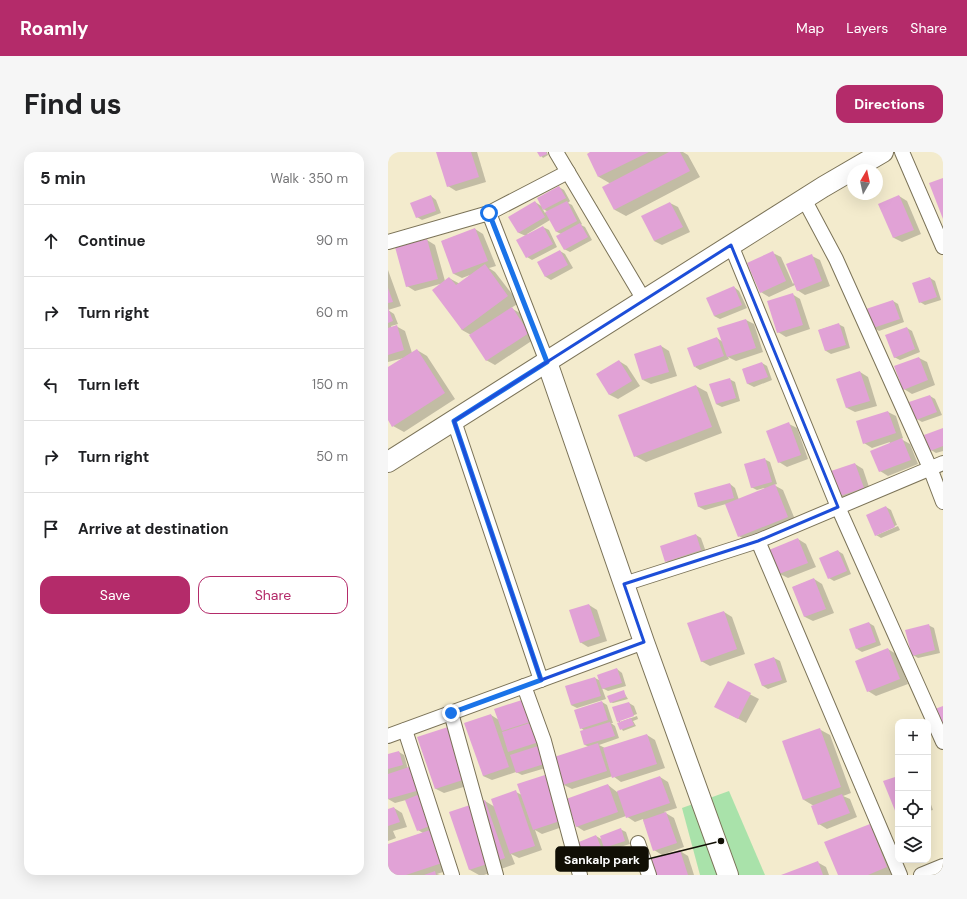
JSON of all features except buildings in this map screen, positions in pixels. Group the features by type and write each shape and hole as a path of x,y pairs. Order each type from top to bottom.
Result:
{"street":[{"path":"556,152 644,300"},
{"path":"388,462 731,244 883,152"},
{"path":"902,152 943,247"},
{"path":"388,242 489,213 568,172"},
{"path":"804,199 836,259 930,468 943,502"},
{"path":"489,213 547,362 644,642 728,875"},
{"path":"731,244 838,507 943,742"},
{"path":"454,421 541,680"},
{"path":"624,584 758,541 943,463"},
{"path":"758,541 900,875"},
{"path":"388,736 644,642"},
{"path":"524,686 544,741 580,875"},
{"path":"451,713 496,875"},
{"path":"405,730 452,875"},
{"path":"638,843 649,875"},
{"path":"921,875 943,866"}],"highlighted area":[{"path":"731,245 838,507 758,541 624,584 644,642 541,680 454,421"}],"green space":[{"path":"729,791 765,875 700,875 682,808"}],"place":[{"name":"Sankalp park","path":"721,841"}],"route":[{"path":"451,713 541,680 454,421 547,362 489,213"}]}
